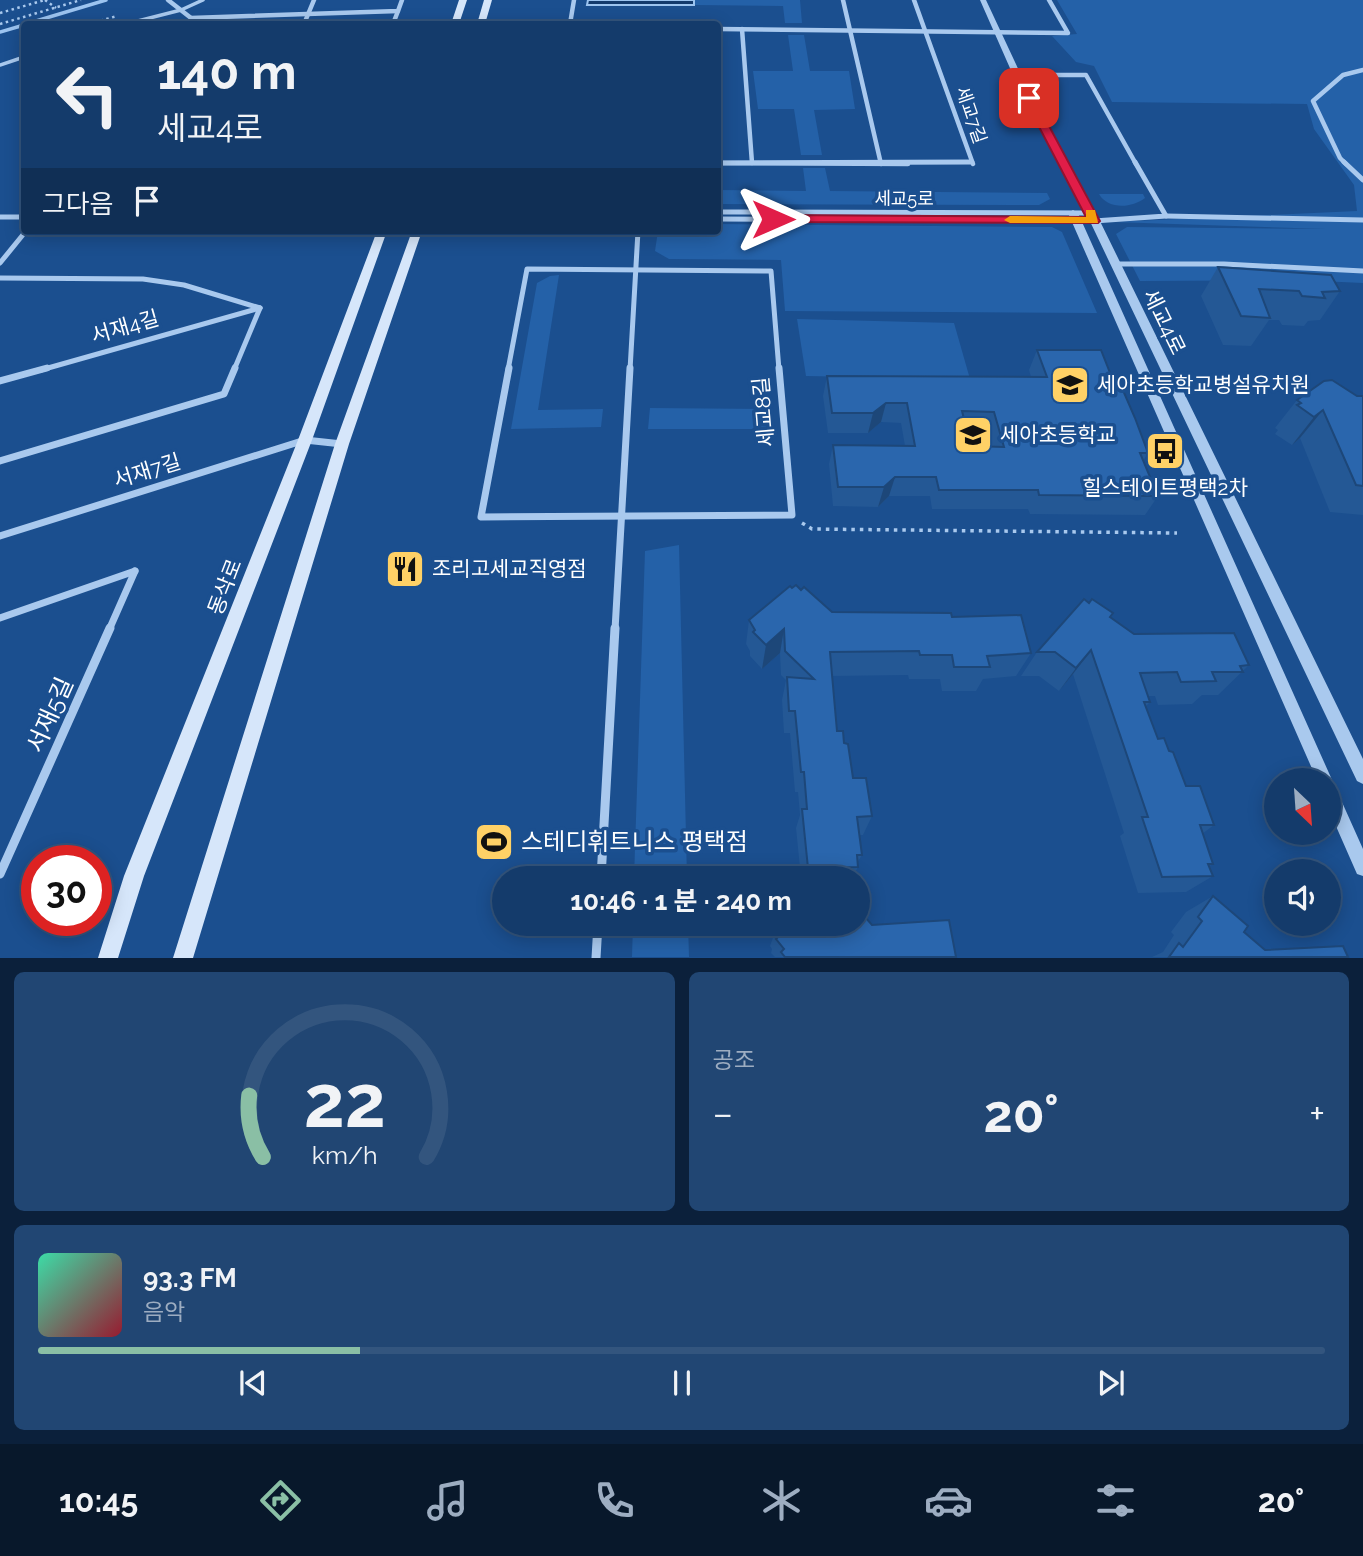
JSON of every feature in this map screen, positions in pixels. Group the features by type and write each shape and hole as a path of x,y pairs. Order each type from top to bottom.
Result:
{"main road":[{"path":"456,21 463,0"},
{"path":"482,21 488,0"},
{"name":"동삭로","path":"108,957 134,876 305,440 381,235"},
{"path":"183,957 342,444 416,235"}],"street":[{"path":"168,0 191,18 398,11"},
{"path":"305,21 314,0"},
{"path":"394,21 402,0"},
{"path":"570,21 574,0"},
{"path":"843,0 881,163"},
{"name":"세교7길","path":"721,163 973,164 915,0"},
{"name":"세교4로","path":"983,0 1017,75 1092,217 1363,776"},
{"path":"721,29 926,29 1068,33 1049,0"},
{"path":"742,29 752,163"},
{"path":"1363,70 1343,75 1313,101 1340,158 1363,180"},
{"path":"1017,75 1086,75 1166,216"},
{"name":"세교5로","path":"721,212 1363,220"},
{"name":"세교4로","path":"1075,216 1320,768"},
{"name":"세교5로","path":"721,219 1075,216"},
{"path":"0,217 21,217"},
{"path":"0,263 23,235"},
{"path":"602,866 638,235"},
{"path":"1115,264 1224,264 1363,271"},
{"name":"세교8길","path":"527,269 771,271 792,515 481,517 527,269"},
{"path":"0,278 144,279 184,285 260,308 224,394 0,461"},
{"name":"서재4길","path":"0,380 260,308"},
{"path":"305,440 342,444"},
{"name":"서재7길","path":"0,536 305,440"},
{"name":"서재5길","path":"0,618 135,571 0,874"},
{"path":"1341,818 1363,868"},
{"path":"596,957 597,936"}],"lane":[{"path":"136,21 203,0"},
{"path":"0,65 21,58"}],"path":[{"path":"0,13 45,0 56,8"},
{"path":"0,24 81,0"},
{"path":"792,515 811,530 1177,533"}],"shaded area":[{"path":"588,0 694,0 694,5 587,5"},
{"path":"694,0 800,0 802,23 785,23 783,6 694,5"},
{"path":"1057,0 1363,0 1363,283 1297,280 1140,281 1116,234 1127,227 1327,229 1113,222 1357,211 1354,185 1314,129 1307,104 1112,102 1094,66 1076,62 1052,36 1077,34"},
{"path":"788,35 804,35 810,71 849,71 855,109 814,110 822,155 801,155 794,109 758,109 753,71 793,71"},
{"path":"803,168 825,168 830,191 1047,193 1050,199 1039,205 721,204 721,190 806,191"},
{"path":"1099,194 1143,194 1145,198 1134,204 1120,206 1108,203"},
{"path":"721,224 1052,227 1062,232 1097,313 785,311 781,260 669,259 655,251 657,235 721,235"},
{"path":"559,275 538,410 603,409 601,427 511,429 537,283 550,276"},
{"path":"797,319 954,323 970,379 806,376"},
{"path":"650,408 768,409 769,429 648,429"},
{"path":"679,545 687,866 634,866 645,551"},
{"path":"633,936 688,936 689,957 632,957"}],"building":[{"path":"1218,267 1331,275 1340,291 1322,292 1325,298 1302,296 1299,291 1259,289 1270,318 1241,316"},
{"path":"1037,350 1101,350 1116,388 1122,388 1135,418 1148,453 1140,453 1158,496 1039,495 1038,490 939,490 936,477 895,477 884,487 838,487 833,445 915,446 907,403 886,403 873,413 832,413 827,376 1047,377","holes":["962,411 994,412 1004,447 971,446"]},
{"path":"1332,380 1357,396 1363,396 1363,486 1356,485 1323,410 1314,417 1297,405 1301,403 1297,400 1324,381"},
{"path":"796,585 801,590 804,587 832,612 951,613 952,617 1021,615 1031,653 987,656 990,667 954,667 952,655 920,655 919,651 830,652 837,731 843,731 844,743 848,744 853,778 866,778 872,816 857,817 862,855 857,855 858,866 808,866 802,809 807,809 804,772 801,772 795,711 789,711 787,677 814,679 785,651 784,629 766,645 753,632 755,630 749,620 790,586 792,588"},
{"path":"1084,599 1089,603 1092,599 1113,613 1110,617 1134,634 1234,633 1249,665 1240,666 1243,672 1212,672 1216,681 1181,682 1177,672 1140,673 1150,702 1144,702 1158,739 1164,738 1169,751 1173,752 1186,786 1200,786 1214,825 1200,825 1213,864 1208,864 1213,876 1162,877 1142,817 1148,817 1091,650 1076,668 1055,652 1037,652"},
{"path":"1213,896 1248,926 1244,932 1265,950 1343,946 1348,957 1169,957 1179,943 1183,947 1202,921 1198,917"},
{"path":"949,920 956,957 785,957 781,952 784,949 776,939 779,936 870,936 870,923 872,925"}],"waterway":[{"path":"36,21 106,0"},
{"path":"0,32 21,26"}],"slow traffic":[{"path":"1010,220 1094,221 1090,213"}],"place":[{"name":"세아초등학교병설유치원","path":"1070,385"},
{"name":"세아초등학교","path":"973,435"},
{"name":"힐스테이트평택2차","path":"1165,451"},
{"name":"조리고세교직영점","path":"405,569"},
{"name":"스테디휘트니스 평택점","path":"494,842"}],"route":[{"path":"773,219 1094,221 1029,98"}]}
